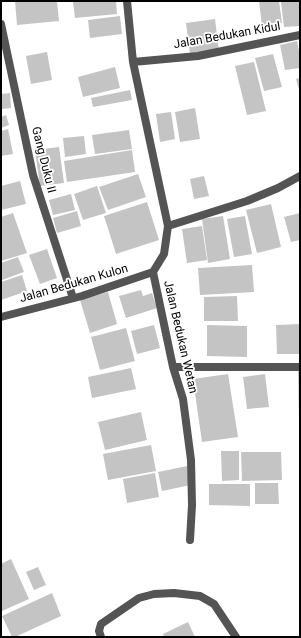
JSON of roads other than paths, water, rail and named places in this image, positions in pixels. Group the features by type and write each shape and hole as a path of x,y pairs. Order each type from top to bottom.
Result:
{"street":[{"name":"Jalan Bedukan Wetan","path":"127,1 133,62 168,226 164,254 153,272 173,367 183,398 191,460 192,505 190,540"},
{"name":"Gang Duku II","path":"1,24 33,175 73,298"},
{"name":"Jalan Bedukan Kidul","path":"133,62 198,56 300,35"},
{"path":"168,226 247,201 278,188 300,176"},
{"name":"Jalan Bedukan Kulon","path":"1,317 73,298 153,272"},
{"path":"173,367 300,367"},
{"path":"101,637 99,631 101,624 138,598 154,594 174,593 200,596 214,604 236,637"}]}
